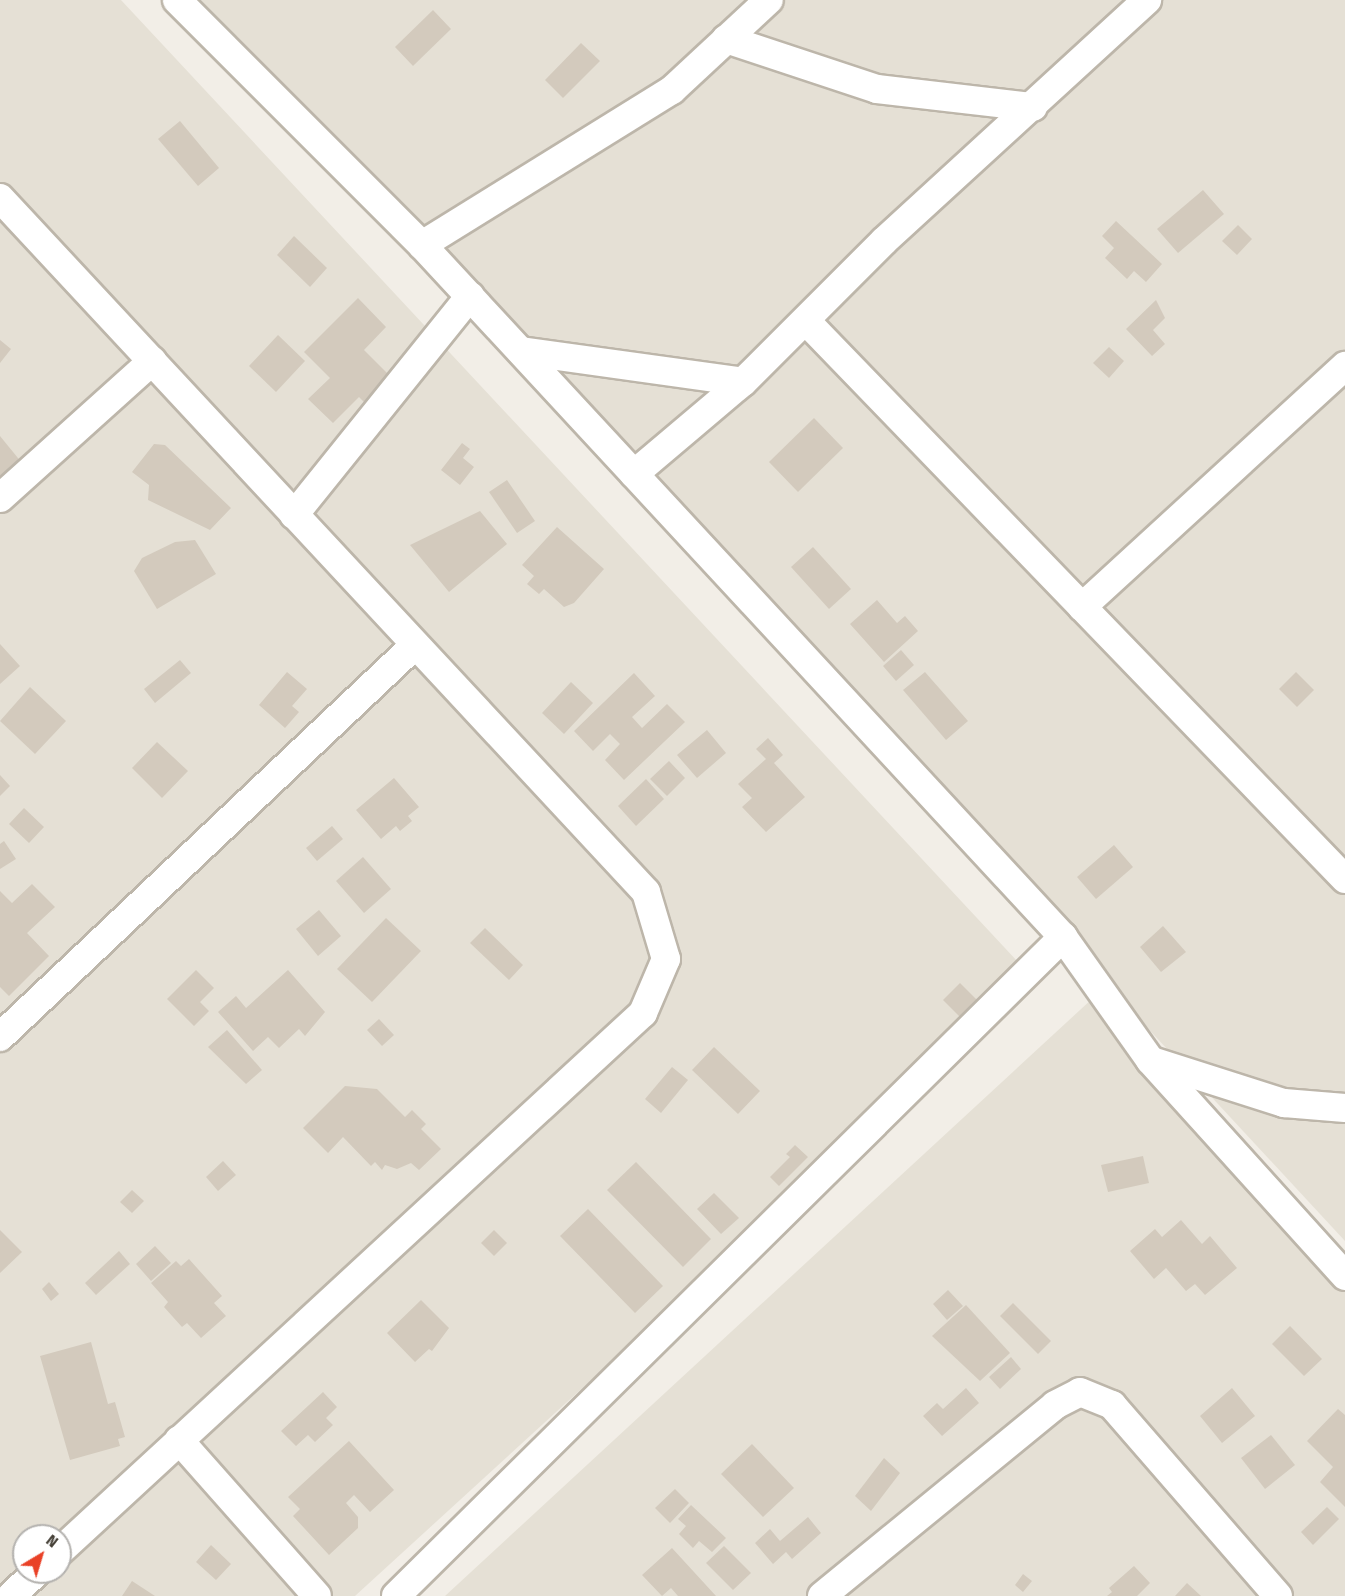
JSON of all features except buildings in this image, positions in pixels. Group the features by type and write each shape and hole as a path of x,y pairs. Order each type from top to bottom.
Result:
{"street":[{"path":"177,0 422,245 1064,937 1150,1060 1345,1276"},
{"path":"422,245 672,90 769,0"},
{"path":"634,474 743,382 884,242 1147,0"},
{"path":"726,39 877,89 1033,107"},
{"path":"0,198 646,892 666,959 643,1012 72,1540"},
{"path":"294,515 470,296"},
{"path":"806,321 1345,879"},
{"path":"521,351 743,382"},
{"path":"0,498 152,361"},
{"path":"1082,607 1345,366"},
{"path":"0,1037 415,645"},
{"path":"396,1596 1064,937"},
{"path":"1150,1060 1284,1103 1345,1108"},
{"path":"822,1596 1054,1405 1080,1392 1112,1405 1278,1596"},
{"path":"179,1440 318,1596"},
{"path":"11,1596 24,1584"}],"shaded area":[{"path":"0,0 121,0 1032,977 355,1596 0,1596"},
{"path":"196,0 1345,0 1345,1241 634,474"},
{"path":"1106,986 1345,1257 1345,1596 445,1596"}]}
